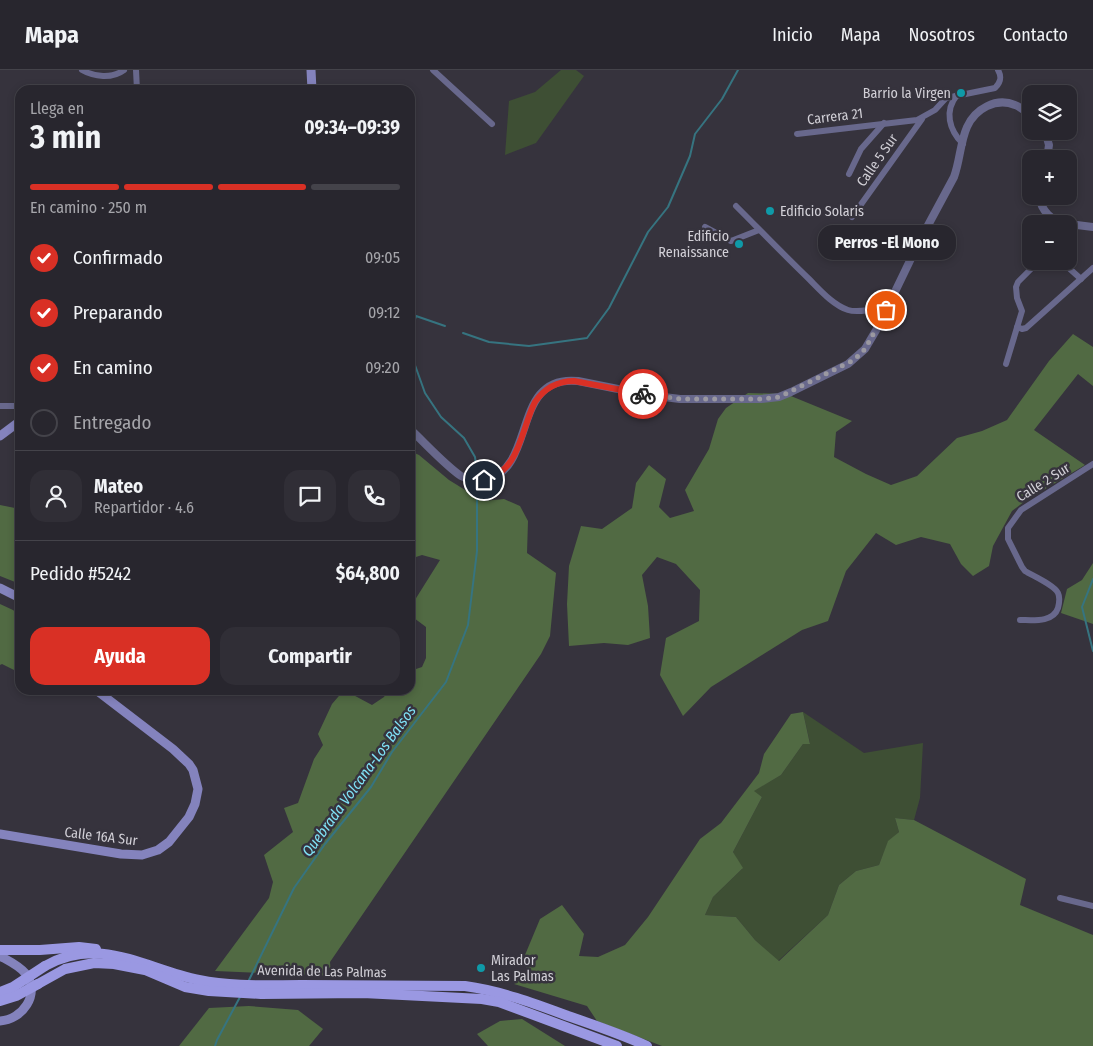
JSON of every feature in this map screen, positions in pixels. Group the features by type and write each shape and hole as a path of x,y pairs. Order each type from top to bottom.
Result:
{"main road":[{"path":"311,70 312,85"},
{"path":"0,436 15,425"},
{"path":"0,588 15,596"},
{"name":"Calle 16A Sur","path":"0,834 121,854 142,855 158,850 169,842 189,817 195,804 198,789 193,770 189,764 173,749 103,695"},
{"path":"0,950 50,950 80,947 97,949 109,954"},
{"name":"Avenida de Las Palmas","path":"0,992 17,985 45,966 70,956 94,953 122,956 187,977 238,989"},
{"path":"0,956 17,966 27,975 32,991 26,1005 18,1015 0,1020"},
{"name":"Avenida de Las Palmas","path":"0,1001 16,996 65,969 94,963 114,964 145,970 184,987 209,991 464,986 487,989 524,1000 623,1035 647,1046"},
{"name":"Avenida de Las Palmas","path":"261,989 482,999 499,1002 617,1046"}],"street":[{"path":"82,70 95,75 109,76 124,70"},
{"path":"136,70 137,85"},
{"path":"433,70 492,124"},
{"path":"963,144 953,129 949,114 953,100 957,95 995,88 1001,77 998,70"},
{"name":"Carrera 21","path":"797,134 922,118 935,110 946,98 957,95"},
{"path":"415,434 461,476 475,481 484,480 501,472 511,462 530,410 540,394 551,386 564,382 578,381 648,395 680,399 761,399 779,397 854,360 868,345 878,327 954,177 966,128 978,112 989,105 996,103 1014,104 1022,110"},
{"name":"Calle 5 Sur","path":"852,218 922,118"},
{"path":"849,174 861,149 884,123"},
{"path":"953,129 966,128"},
{"path":"1042,205 1052,215"},
{"path":"736,206 816,286 842,307 849,311 875,308 886,310"},
{"path":"1077,226 1093,228"},
{"path":"705,227 731,241 759,230"},
{"path":"1017,327 1026,328 1093,268"},
{"path":"1006,364 1022,311 1017,298 1016,287 1018,282 1030,270"},
{"path":"1072,270 1081,279"},
{"path":"0,406 15,406"},
{"name":"Calle 2 Sur","path":"1020,620 1036,621 1053,615 1059,604 1058,593 1052,587 1025,571 1008,539 1008,528 1021,510 1093,464"},
{"path":"1060,898 1093,906"}],"green space":[{"path":"561,70 576,70 584,76 536,143 505,155 509,101 535,92"},
{"path":"1073,334 1093,347 1093,386 1078,374 1034,430 1085,465 1025,501 1012,511 993,546 989,566 973,576 961,564 950,544 921,537 896,545 876,533 846,571 828,621 802,630 711,687 683,716 660,675 666,638 699,621 700,590 676,564 657,557 642,575 648,606 650,638 628,645 604,643 569,646 567,604 569,566 581,526 602,529 632,508 636,483 649,465 666,479 659,507 670,518 694,511 685,490 709,449 718,419 726,408 748,393 786,394 852,421 836,432 834,457 891,485 917,476 957,438 982,431 1007,420 1049,361"},
{"path":"415,453 449,480 483,501 504,499 520,506 528,521 527,553 556,573 550,636 541,654 330,962 331,976 215,971 269,898 273,882 264,855 293,832 284,808 298,803 314,759 323,745 318,734 332,704 340,695 353,695 372,705 385,695 415,695 415,669 422,667 426,658 426,627 415,619 415,600 440,560 422,555 415,557"},
{"path":"0,505 15,508 15,582 0,576"},
{"path":"1093,563 1093,624 1061,613 1067,589 1082,580"},
{"path":"0,604 15,612 15,670 2,664 0,665"},
{"path":"803,712 864,753 923,743 920,798 914,820 895,818 899,832 888,842 879,865 856,871 839,885 828,915 778,961 755,940 736,917 705,915 713,897 742,869 733,852 762,797 753,791 781,775 803,744 810,743"},
{"path":"803,712 810,744 803,744 781,775 754,791 762,797 733,852 743,868 713,897 705,915 736,917 755,940 779,961 828,915 839,885 856,871 879,865 888,841 899,832 895,818 914,820 1026,879 1020,905 1093,935 1093,1046 662,1046 597,1021 587,1006 514,984 527,974 525,955 540,919 562,905 584,934 579,956 598,957 625,945 648,917 700,839 721,823 759,773 764,754 791,714"},
{"path":"249,1006 298,1010 323,1029 309,1046 179,1046 209,1008"},
{"path":"522,1019 565,1046 488,1046 477,1034 500,1021"}],"waterway":[{"name":"Quebrada Volcana-Los Balsos","path":"463,333 489,342 529,346 587,338 609,308 648,232 668,207 690,156 695,134 722,99 738,70"},
{"name":"Quebrada Volcana-Los Balsos","path":"415,319 416,316 445,326"},
{"name":"Quebrada Volcana-Los Balsos","path":"415,365 425,393 441,417 464,438 475,457 477,472"},
{"name":"Quebrada Volcana-Los Balsos","path":"248,982 294,888 325,844 371,787 392,752 446,682 468,625 477,551 477,486"},
{"path":"1093,579 1082,607 1093,651"},
{"name":"Quebrada Volcana-Los Balsos","path":"215,1046 240,997"}],"way so far":[{"path":"643,394 680,399 761,399 779,397 854,360 865,349 886,310"}],"place":[{"name":"Barrio la Virgen","path":"961,93"},
{"name":"Edificio Solaris","path":"770,211"},
{"name":"Edificio Renaissance","path":"739,244"},
{"name":"Perros -El Mono","path":"886,310"},
{"name":"Mirador Las Palmas","path":"481,968"}],"route":[{"path":"484,480 490,479 501,472 511,462 530,410 540,394 551,386 574,381 643,394"}]}
